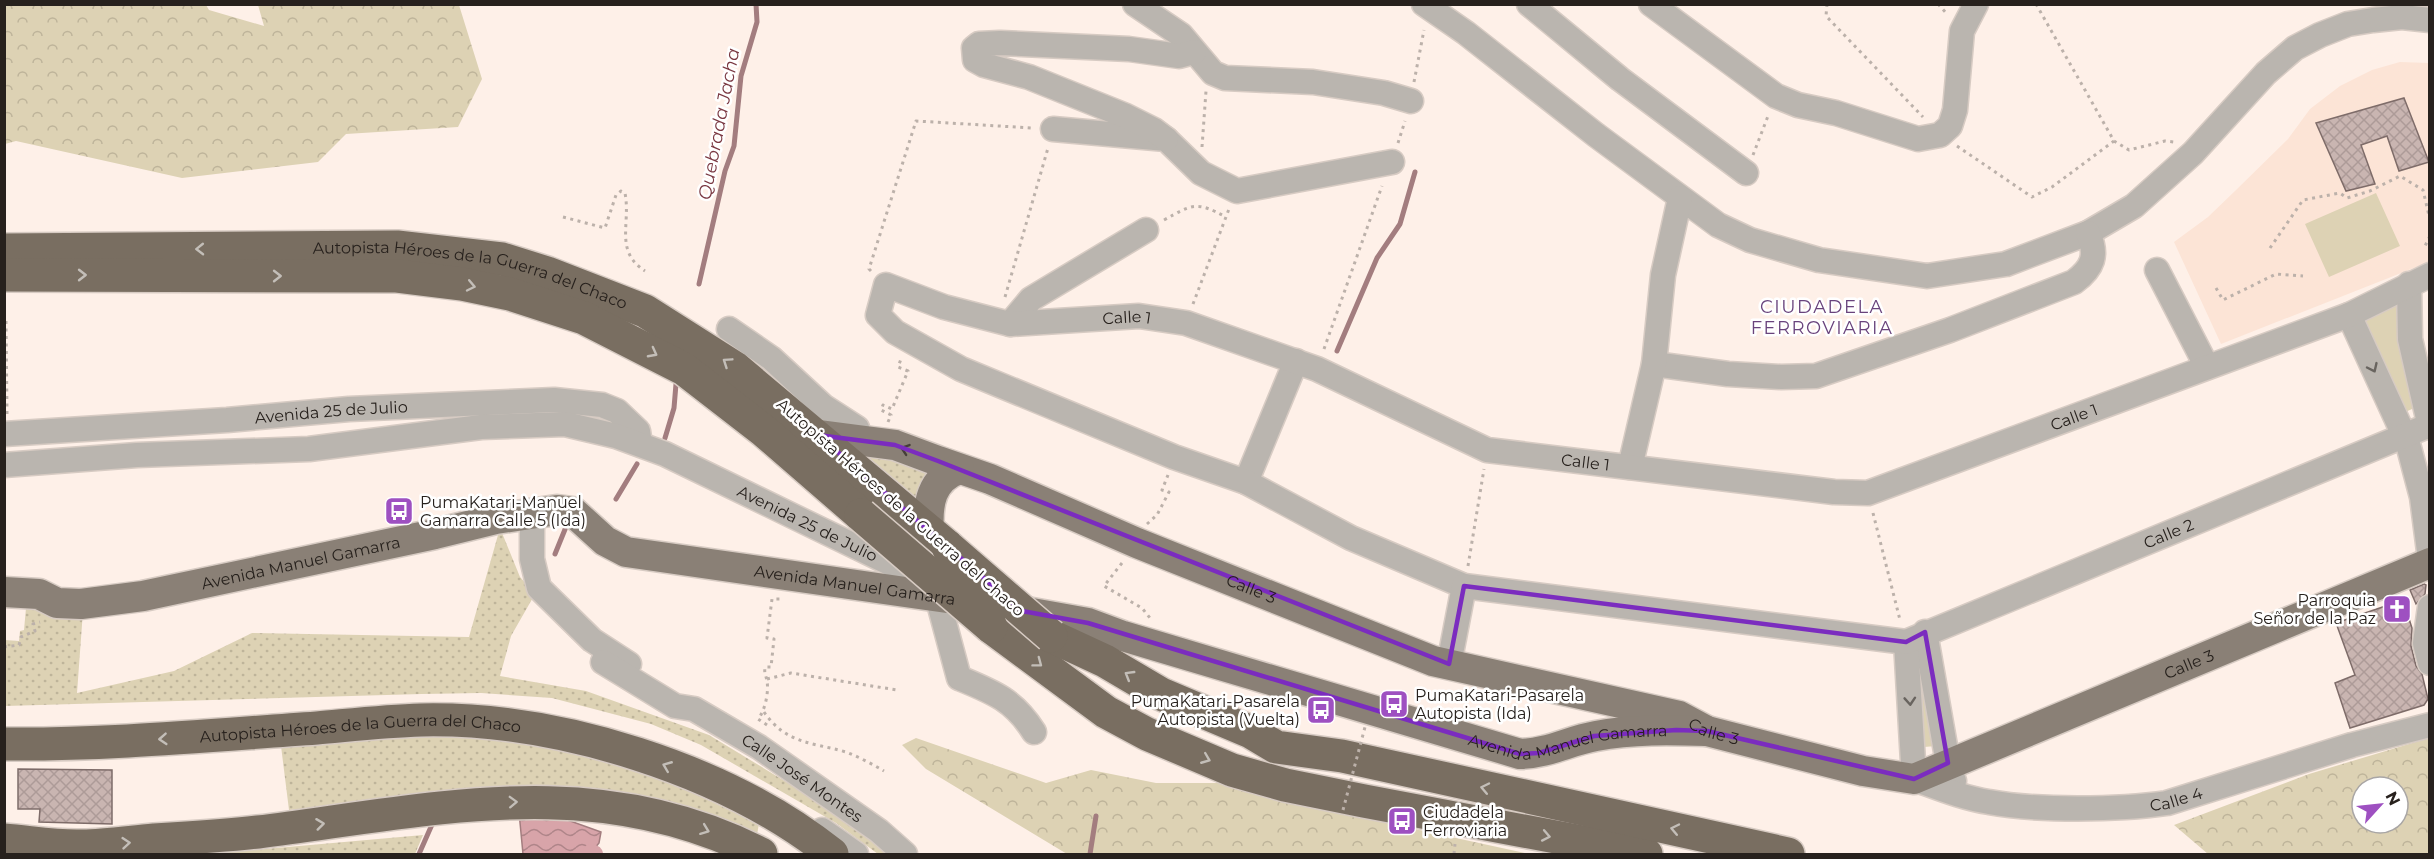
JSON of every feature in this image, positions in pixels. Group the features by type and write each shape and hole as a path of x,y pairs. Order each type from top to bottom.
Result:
{"highway":[{"name":"Autopista Héroes de la Guerra del Chaco","path":"4,250 397,247 502,259 591,288 645,311 735,368 818,435 1051,636 1105,661 1161,694 1251,732 1276,747 1342,756 1788,855"},
{"name":"Autopista Héroes de la Guerra del Chaco","path":"4,275 397,276 462,284 510,294 584,318 684,369 764,431 991,627 1106,712 1147,734 1232,770 1285,785 1646,855"},
{"name":"Autopista Héroes de la Guerra del Chaco","path":"4,744 79,745 422,720 497,724 567,736 646,758 762,809 832,855"},
{"path":"4,840 81,847 255,832 509,801 563,802 611,806 650,813 694,826 761,855"}],"main road":[{"name":"Calle 3","path":"818,435 895,445 990,479 1159,552 1433,661 1679,716 1707,731 1863,771 1914,779 2430,561"},
{"path":"938,539 927,510 935,486 949,473 959,469"},
{"name":"Avenida Manuel Gamarra","path":"4,592 39,594 57,603 81,604 143,596 496,519 557,510 573,512 605,541 626,552 884,591 937,596 1088,623 1123,636 1520,754 1539,753 1594,736 1620,733 1707,731"}],"street":[{"path":"1135,4 1181,35 1213,72 1225,78 1313,82 1384,93 1411,101"},
{"path":"1529,4 1620,79 1746,173"},
{"path":"1651,4 1776,96 1798,105 1836,113 1918,139 1940,135 1950,126 1955,110 1962,31 1976,4"},
{"path":"1426,5 1718,225 1750,240 1819,260 1927,276 2006,264 2088,233 2134,206 2193,153 2266,73 2295,48 2348,24 2402,17 2430,20"},
{"path":"1194,52 1179,56 1129,49 1000,43 979,44 974,48 975,60 984,65 1029,77 1126,116 1154,130 1201,173 1237,190 1392,162"},
{"path":"1053,129 1166,139"},
{"path":"1630,467 1654,364 1663,275 1680,198"},
{"path":"1004,321 1031,299 1146,230"},
{"path":"1654,364 1728,374 1816,376 1950,330 2074,282 2091,269 2094,246 2088,233"},
{"path":"2157,270 2207,368"},
{"path":"2419,280 2410,339 2429,426"},
{"name":"Calle 1","path":"886,285 944,307 1004,321 1139,316 1186,323 1307,365 1487,450 1834,492 1868,493 2349,315 2419,280"},
{"path":"886,285 878,315 895,332 961,369 1174,457 1246,482 1351,538 1464,586 1915,637"},
{"path":"2349,315 2404,436 2422,497 2430,561"},
{"path":"729,329 771,358 823,406 856,428 867,442"},
{"path":"1246,482 1307,365"},
{"name":"Avenida 25 de Julio","path":"6,434 227,420 349,409 554,400 602,405 617,411 638,431 640,444"},
{"name":"Avenida 25 de Julio","path":"4,465 137,454 309,449 538,423 582,427 640,444 846,540 906,571 937,596"},
{"name":"Calle 2","path":"1915,637 2429,426"},
{"name":"Calle José Montes","path":"532,514 532,560 539,588 592,640 694,709 759,747 879,831 905,855"},
{"path":"1449,664 1464,586"},
{"path":"937,596 959,678 1004,698 1024,716 1034,732"},
{"path":"2430,607 2425,643 2430,663"},
{"path":"1915,637 1958,795"},
{"path":"1914,779 1915,637"},
{"name":"Calle José Montes","path":"603,662 675,706 694,709"},
{"name":"Calle 4","path":"1914,779 1958,795 1989,802 2039,806 2146,806 2167,803 2352,745 2430,725"},
{"path":"740,798 812,824 856,855"}],"path":[{"path":"2036,4 2114,141 2129,150 2165,141 2181,144 2193,153"},
{"path":"1307,365 1392,162 1411,101 1426,5"},
{"path":"1194,52 1206,83 1201,173"},
{"path":"1746,173 1776,96"},
{"path":"886,285 869,269 916,121 1053,129 1004,321"},
{"path":"2270,248 2302,200 2340,193 2347,198 2370,191 2400,176 2423,190 2430,220"},
{"path":"1186,323 1237,190"},
{"path":"563,217 605,228 616,195 621,191 625,193 627,254 633,263 645,271"},
{"path":"1146,230 1196,205 1203,205 1226,218"},
{"path":"2430,236 2425,246 2430,247"},
{"path":"2216,288 2223,300 2277,274 2303,276"},
{"path":"6,321 6,434"},
{"path":"867,442 880,419 888,423 891,415 881,410 883,405 892,409 908,371 898,367 903,356"},
{"path":"1464,586 1487,450"},
{"path":"1146,527 1149,520 1157,515 1169,492 1162,490 1174,457"},
{"path":"1868,493 1915,637"},
{"path":"1127,557 1104,586 1142,608 1156,626"},
{"path":"759,747 770,728 758,719 764,712 767,679 764,675 765,667 771,667 774,639 767,638 772,599 782,600 783,594"},
{"path":"4,647 19,645 21,637 35,631 33,624 43,621"},
{"path":"767,679 791,673 897,690"},
{"path":"764,712 772,724 792,740 848,753 884,771"},
{"path":"1343,810 1365,727"}],"highlighted area":[{"path":"818,435 895,445 1449,664 1464,586 1906,642 1925,632 1948,763 1914,779 1707,731 1676,730 1594,736 1539,753 1520,754 1088,623 1022,611"}],"shaded area":[{"path":"2400,62 2429,63 2429,262 2221,344 2174,242 2208,217 2235,191 2288,139 2310,109 2340,86 2372,70"}],"green space":[{"path":"5,4 206,5 209,10 264,26 258,5 459,5 482,79 458,127 346,134 318,162 182,178 16,141 5,144"},
{"path":"2376,193 2400,246 2329,277 2305,224"},
{"path":"2398,298 2423,404 2401,414 2360,317"},
{"path":"878,454 934,472 917,501 862,455"},
{"path":"500,528 520,577 535,594 511,636 500,676 586,691 709,735 864,829 895,854 878,854 836,823 701,745 651,724 552,698 481,693 5,706 5,640 19,641 20,631 24,630 26,608 83,611 77,693 174,671 252,633 469,637"},
{"path":"1917,651 1936,746 1924,747"},
{"path":"380,736 468,736 565,750 657,776 759,824 757,834 697,811 633,794 539,787 289,810 281,746"},
{"path":"916,738 1046,783 1091,770 1156,783 1218,783 1295,803 1530,854 1067,854 926,769 902,745"},
{"path":"2429,738 2429,854 2208,854 2174,825 2309,774"},
{"path":"423,835 415,854 208,854"}],"water":[{"path":"519,812 548,813 601,832 599,843 590,854 523,854"}],"building":[{"path":"2404,98 2429,162 2399,171 2387,136 2361,145 2375,184 2346,191 2316,123"},
{"path":"2426,585 2425,594 2416,604 2410,590"},
{"path":"2403,600 2412,628 2411,646 2416,666 2422,674 2428,699 2424,705 2350,728 2335,683 2355,675 2336,623"},
{"path":"18,769 112,770 112,824 39,822 40,809 18,809"}],"waterway":[{"name":"Quebrada Jacha","path":"699,284 725,171 734,146 741,76 757,22 756,4"},
{"path":"1337,351 1377,258 1400,224 1415,172"},
{"name":"Quebrada Jacha","path":"665,438 674,408 676,384"},
{"name":"Quebrada Jacha","path":"616,499 637,464"},
{"name":"Quebrada Jacha","path":"555,554 568,522"},
{"path":"1090,854 1096,816"},
{"name":"Quebrada Jacha","path":"419,854 434,820"}],"place":[{"name":"PumaKatari-Manuel Gamarra Calle 5 (Ida)","path":"399,511"},
{"name":"Parroquia Señor de la Paz","path":"2397,609"},
{"name":"PumaKatari-Pasarela Autopista (Ida)","path":"1394,704"},
{"name":"PumaKatari-Pasarela Autopista (Vuelta)","path":"1321,710"},
{"name":"Ciudadela Ferroviaria","path":"1402,821"}],"district":[{"name":"CIUDADELA FERROVIARIA","path":"1822,317"}]}
